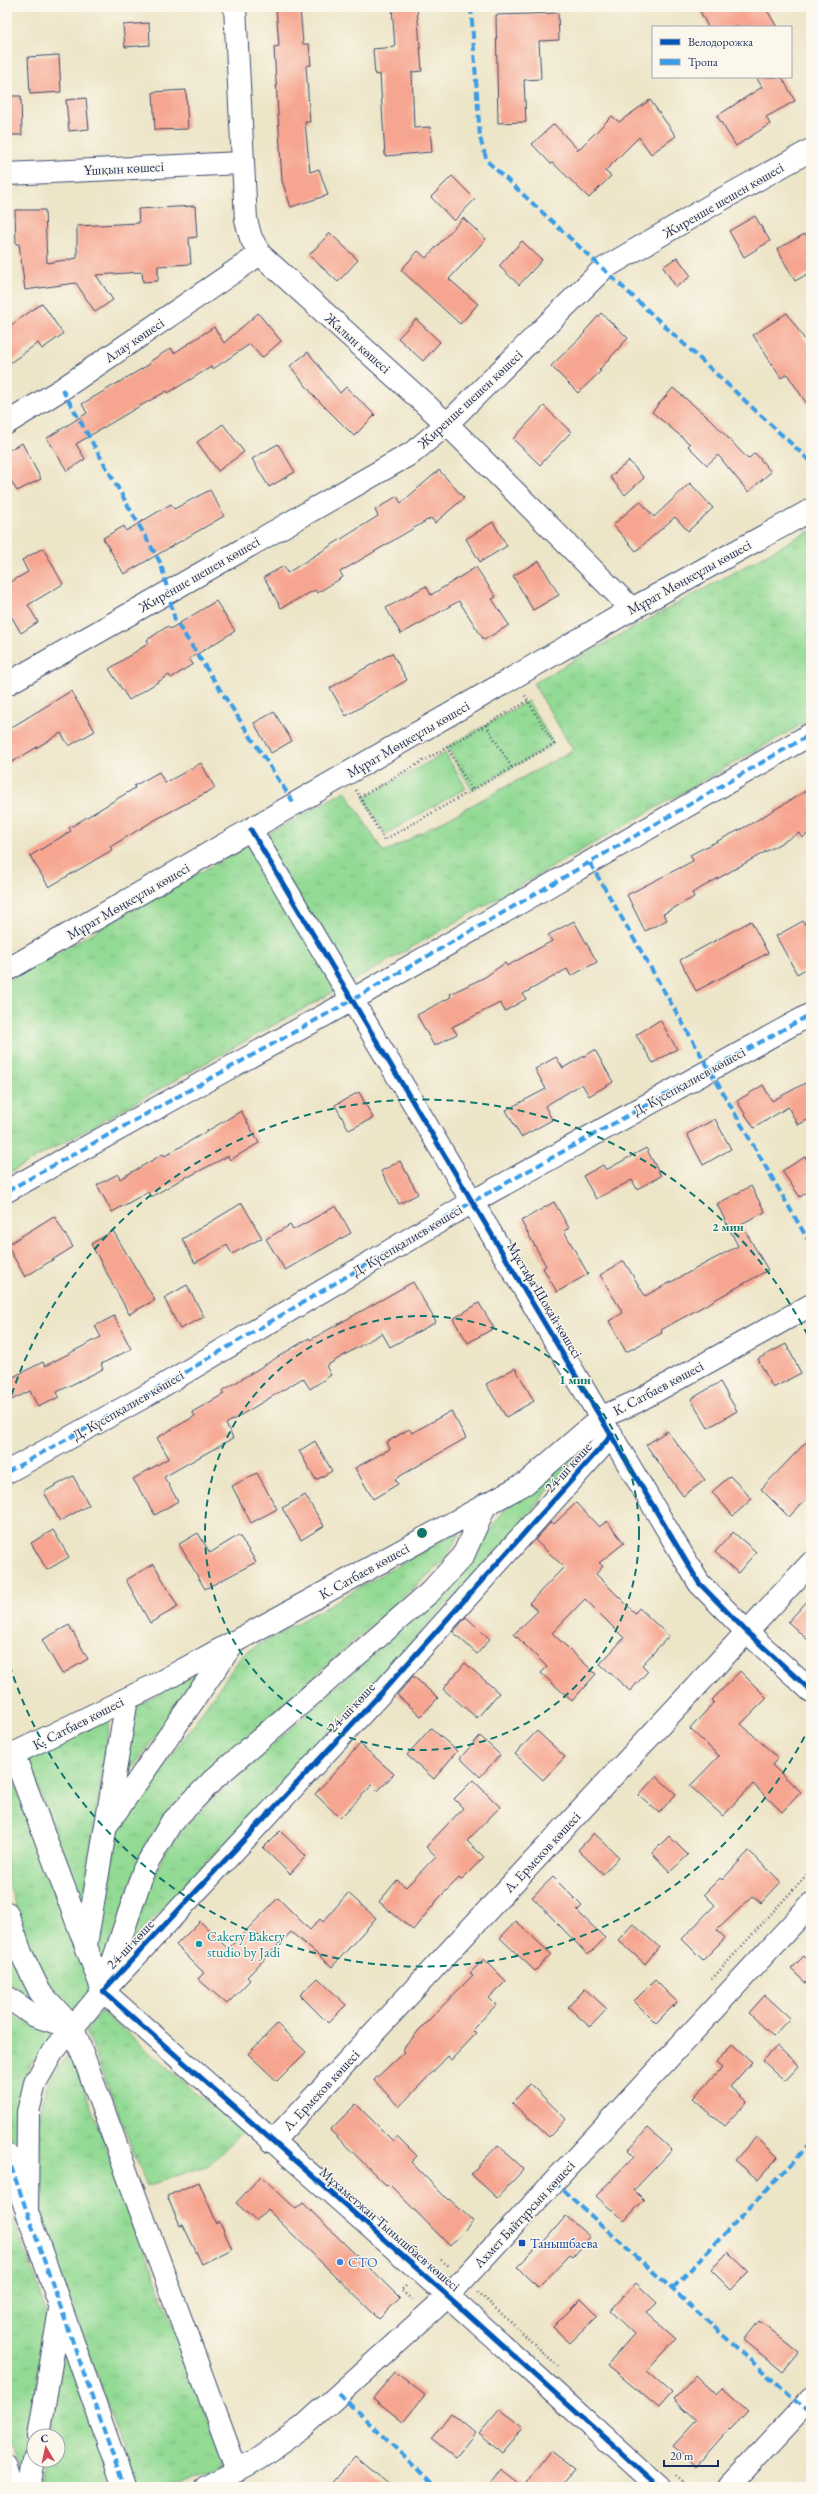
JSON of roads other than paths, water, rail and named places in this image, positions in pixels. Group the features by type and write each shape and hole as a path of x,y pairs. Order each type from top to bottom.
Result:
{"street":[{"name":"Жалын көшесі","path":"235,7 241,163 246,220 251,238 260,254 447,424 632,609"},
{"name":"Жиренше шешен көшесі","path":"7,684 412,453 447,424 603,269 715,203 811,150"},
{"name":"Ұшқын көшесі","path":"7,174 241,163"},
{"name":"Алау көшесі","path":"7,423 62,389 260,254"},
{"name":"Мұрат Мөңкеұлы көшесі","path":"7,970 632,609 811,510"},
{"path":"7,1191 352,1000 811,734"},
{"name":"Мұстафа Шоқай көшесі","path":"251,830 607,1426 699,1583 747,1632 811,1690"},
{"name":"Д. Күсепқалиев көшесі","path":"7,1472 142,1398 472,1202 811,1014"},
{"name":"К. Сатбаев көшесі","path":"11,1756 127,1699 526,1483 607,1426 636,1402 811,1305"},
{"name":"24-ші көше","path":"28,2213 28,2112 34,2090 52,2053 103,1992 384,1690 607,1426"},
{"path":"103,1992 144,1869 171,1823 214,1779 430,1592 463,1556 486,1504"},
{"name":"А. Ермеков көшесі","path":"272,2142 811,1563"},
{"path":"106,1826 235,1641"},
{"path":"86,1946 127,1699"},
{"path":"11,1756 103,1992"},
{"name":"Ахмет Байтұрсын көшесі","path":"209,2486 258,2459 303,2427 448,2296 811,1904"},
{"path":"7,1913 21,1953 40,1992 73,2028 237,2471"},
{"name":"Мұхаметжан Тынышбаев көшесі","path":"103,1992 448,2296 659,2487"},
{"path":"7,1997 33,2015 73,2028"},
{"path":"7,2156 124,2487"},
{"path":"40,2428 61,2307"},
{"path":"729,2487 811,2399"},
{"path":"7,2467 14,2487"},
{"path":"29,2487 33,2468"}],"place":[{"name":"Cakery Bakery studio by Jadi","path":"199,1944"},
{"name":"Танышбаева","path":"522,2243"},
{"name":"СТО","path":"340,2262"}]}
